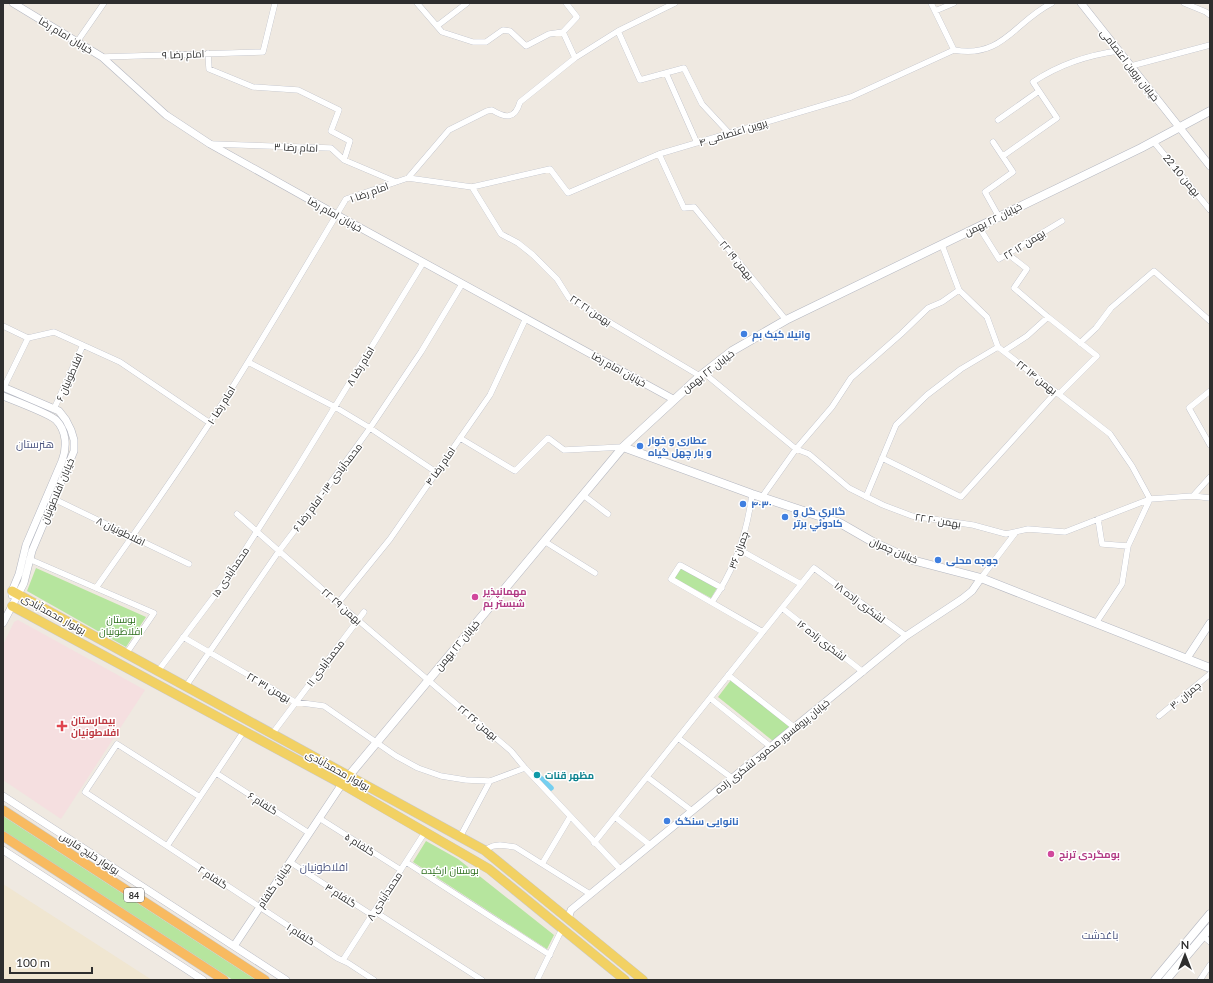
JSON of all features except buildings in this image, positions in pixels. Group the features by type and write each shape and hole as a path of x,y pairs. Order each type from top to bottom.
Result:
{"highway":[{"name":"بولوار خلیج فارس","path":"3,810 265,980"},
{"name":"84","path":"3,836 224,980"}],"main road":[{"name":"خیابان ۲۲ بهمن","path":"342,784 623,447 702,374 732,351 786,320 1153,141 1210,110"},
{"name":"خیابان چمران","path":"623,447 752,494 840,523 873,542 912,560 981,578 1188,658 1210,668"},
{"name":"بولوار محمدآبادی","path":"15,593 484,850 643,980"},
{"name":"بولوار محمدآبادی","path":"12,606 342,784 489,869 625,980"},
{"path":"103,655 110,645"},
{"path":"1156,980 1210,914"},
{"path":"562,929 568,919"},
{"path":"1166,980 1210,928"}],"street":[{"name":"خیابان امام رضا","path":"13,3 102,57 166,115 210,144 423,263 674,399"},
{"path":"77,42 104,3"},
{"name":"امام رضا ۹","path":"102,57 263,52 275,3"},
{"path":"417,3 442,32 474,42 486,42 504,30 510,31 526,46 549,34 562,32 577,17 566,3"},
{"path":"437,26 467,3"},
{"path":"408,178 449,130 486,111 492,110 501,116 513,114 518,110 520,102 575,58 618,31 675,3"},
{"path":"932,3 954,50"},
{"path":"935,11 954,3"},
{"name":"پروین اعتصامی ۴","path":"408,178 472,186 550,169 568,193 659,154 851,97 954,50 966,52 992,46 1004,40 1033,15 1052,3"},
{"name":"خیابان پروین اعتصامی","path":"1081,3 1210,166"},
{"path":"1184,3 1210,15"},
{"path":"618,31 640,80 684,68 702,104 729,133"},
{"path":"562,32 575,58"},
{"path":"1131,66 1210,45"},
{"path":"1003,156 1057,118 1033,82 1058,67 1088,56 1119,51"},
{"path":"208,53 209,69 253,87 298,90 339,110 331,131 350,141 344,160"},
{"path":"666,73 697,143"},
{"path":"998,120 1039,91"},
{"name":"22 بهمن 10","path":"1153,141 1210,210"},
{"path":"993,142 1013,172 985,192 998,217"},
{"name":"امام رضا ۳","path":"210,144 330,148 344,160 396,182"},
{"name":"۲۲ بهمن ۱۹","path":"659,154 684,208 694,207 786,320"},
{"name":"امام رضا ۱","path":"337,215 346,199 408,178"},
{"name":"۲۲ بهمن ۲۱","path":"472,186 501,234 518,243 533,255 556,279 569,298 702,374"},
{"name":"امام رضا ۱۰","path":"96,588 210,423 297,283 337,215"},
{"name":"۲۲ بهمن ۱۲","path":"979,227 999,259 1062,220"},
{"path":"866,497 896,425 927,395 961,369 998,347 986,317 959,290 942,245"},
{"path":"882,458 961,497 1058,393 1097,356 1048,318 1014,288 1027,269 1008,254"},
{"name":"امام رضا ۸","path":"296,470 423,263"},
{"path":"1080,343 1096,328 1111,308 1154,272 1210,321"},
{"name":"محمدآبادی ۱۳- امام رضا ۶","path":"186,686 279,551 370,428 421,352 462,284"},
{"path":"762,497 796,449 832,407 851,378 928,308 942,302 959,290"},
{"name":"امام رضا ۴","path":"338,603 390,539 490,395 526,318"},
{"path":"1004,351 1027,336 1048,318"},
{"path":"3,326 28,338 54,332 120,362 210,423"},
{"path":"4,387 28,338"},
{"name":"افلاطونیان ۶","path":"54,409 83,345"},
{"name":"۲۲ بهمن ۱۴","path":"998,347 1110,434 1132,466 1150,499"},
{"path":"248,362 335,407 370,428 436,472"},
{"name":"۲۲ بهمن ۲۰","path":"702,374 796,449 809,454 849,488 883,505 912,516 974,525 1006,534 1028,530 1064,532 1150,499 1193,496 1208,497"},
{"name":"خیابان افلاطونیان","path":"4,387 54,409 63,416 73,435 74,446 74,451 32,551 24,583 15,593"},
{"path":"1210,391 1189,408 1210,445"},
{"name":"خیابان افلاطونیان","path":"3,396 55,419 63,432 65,446 62,461 26,545 12,606 3,623"},
{"path":"460,438 515,471 548,438 564,450 623,447"},
{"name":"محمدآبادی ۱۵","path":"158,671 222,586 296,470"},
{"path":"1193,496 1210,477"},
{"name":"چمران ۳۶","path":"712,602 722,588 740,550 748,519 752,494"},
{"path":"583,495 608,514"},
{"name":"افلاطونیان ۸","path":"54,499 189,564"},
{"path":"1096,623 1122,584 1128,546 1150,499"},
{"name":"۲۲ بهمن ۲۹","path":"237,514 428,680"},
{"path":"1098,519 1102,544 1128,546"},
{"path":"981,578 1016,532"},
{"path":"544,541 595,573"},
{"path":"594,843 801,584 740,550"},
{"path":"30,559 154,613 126,654"},
{"path":"722,588 680,564 671,579 763,632"},
{"name":"لشکری زاده ۱۸","path":"801,584 814,568 906,636"},
{"name":"خیابان پروفسور محمود لشکری زاده","path":"568,919 571,910 620,869 906,636 972,591 981,578"},
{"name":"لشکری زاده ١۶","path":"782,608 863,672"},
{"name":"محمدآبادی ۱۱","path":"272,734 364,612"},
{"path":"1188,658 1210,623"},
{"name":"۲۲ بهمن ۳۱","path":"183,637 295,702 324,706 396,756 424,770 441,776 466,780 490,781"},
{"name":"چمران ۳۰","path":"1159,716 1210,674"},
{"path":"728,675 794,727"},
{"name":"۲۲ بهمن ۲۶","path":"428,680 511,751 594,843 620,869"},
{"path":"710,698 771,747"},
{"path":"167,846 244,731"},
{"path":"678,738 732,778"},
{"name":"گلفام ۲","path":"200,797 117,744 85,792 260,907"},
{"path":"460,837 490,781 525,768"},
{"name":"گلفام ۶","path":"216,773 309,833"},
{"path":"647,777 692,811"},
{"name":"خیابان گلفام","path":"234,946 342,784"},
{"path":"3,796 286,980"},
{"path":"542,864 570,817"},
{"path":"615,817 650,845"},
{"name":"گلفام ۵","path":"319,818 401,870"},
{"name":"محمدآبادی ۸","path":"343,960 425,832"},
{"path":"484,850 493,846 508,845 515,847 590,894"},
{"path":"3,850 203,980"},
{"name":"گلفام ۳","path":"290,862 482,980"},
{"path":"406,862 550,955"},
{"name":"گلفام ۱","path":"260,907 374,980"},
{"path":"537,980 562,929"},
{"path":"1203,936 1210,942"},
{"path":"1200,980 1210,965"}],"shaded area":[{"name":"بیمارستان افلاطونیان","path":"18,620 145,690 61,819 3,780 3,645 14,622"},
{"path":"3,884 56,918 152,980 3,980"}],"green space":[{"name":"بوستان افلاطونیان","path":"36,568 146,617 126,647 27,591"},
{"path":"680,568 717,588 711,598 674,578"},
{"path":"731,680 790,727 773,741 718,697"},
{"path":"3,816 256,980 233,980 3,831"},
{"name":"بوستان ارکیده","path":"426,841 458,859 554,935 547,949 413,862"}],"waterway":[{"path":"537,775 551,788"}],"place":[{"name":"وانیلا کیک بم","path":"744,334"},
{"name":"عطاری و خوار و بار چهل گیاه","path":"640,446"},
{"name":"۴۰۳۰","path":"743,504"},
{"name":"گالري گل و كادوئي برتر","path":"785,517"},
{"name":"جوجه محلی","path":"938,560"},
{"name":"مهمانپذیر شبستر بم","path":"475,597"},
{"name":"بیمارستان افلاطونیان","path":"62,726"},
{"name":"مظهر قنات","path":"537,775"},
{"name":"نانوایی سنگک","path":"667,821"},
{"name":"بومگردی ترنج","path":"1051,854"}],"district":[{"name":"هنرستان","path":"35,443"},
{"name":"افلاطونیان","path":"324,866"},
{"name":"باغدشت","path":"1100,934"}]}
